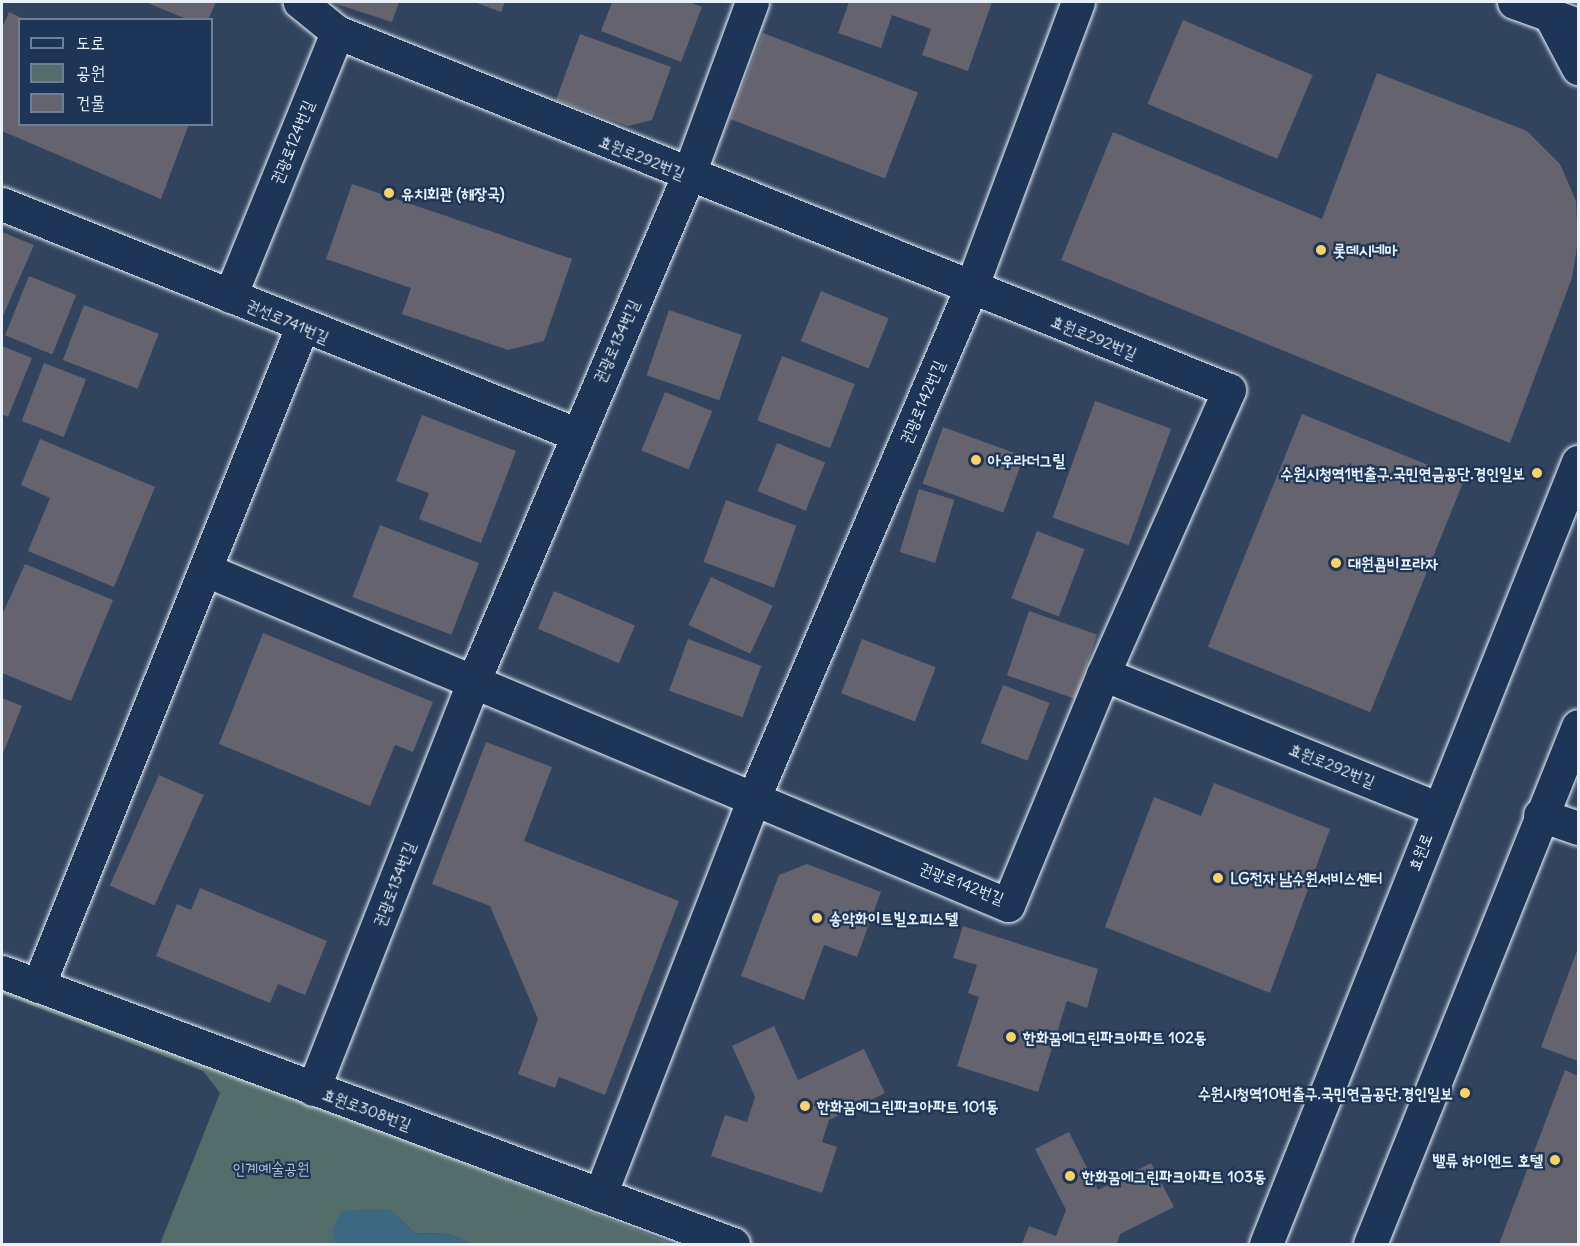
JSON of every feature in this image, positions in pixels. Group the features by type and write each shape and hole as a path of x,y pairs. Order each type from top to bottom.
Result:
{"street":[{"path":"300,2 337,32"},
{"name":"권광로134번길","path":"313,1089 474,680 576,434 688,176 752,2"},
{"name":"권광로142번길","path":"600,1195 754,797 971,288 1078,2"},
{"path":"1558,18 1578,68"},
{"name":"효원로292번길","path":"337,32 688,176 1229,390 1103,674 1437,808"},
{"name":"권광로124번길","path":"230,296 337,32"},
{"name":"권선로741번길","path":"2,204 302,327 576,434"},
{"path":"38,986 302,327"},
{"name":"효원로","path":"1266,1245 1437,808 1578,462"},
{"path":"206,570 754,797"},
{"name":"권광로142번길","path":"754,797 1008,905 1103,674"},
{"path":"1370,1245 1540,815 1578,726"},
{"path":"1540,815 1578,828"},
{"name":"효원로308번길","path":"2,972 733,1245"}],"green space":[{"name":"인계예술공원","path":"2,989 250,1080 673,1244 473,1244 449,1234 415,1233 390,1210 341,1211 337,1244 160,1244 220,1093 203,1071 2,994"}],"water":[{"path":"390,1210 415,1233 449,1234 473,1244 335,1243 332,1232 341,1211"}],"building":[{"path":"145,2 216,2 209,18 184,18"},
{"path":"330,2 399,2 392,22"},
{"path":"474,2 505,2 501,12"},
{"path":"612,2 689,2 702,7 681,62 601,31"},
{"path":"849,2 992,2 968,71 922,55 931,29 892,15 881,48 838,33"},
{"path":"9,12 22,18 18,18 18,126 188,126 161,199 2,131 2,28"},
{"path":"1183,20 1313,75 1277,159 1147,104"},
{"path":"763,33 918,92 885,178 730,119"},
{"path":"580,34 671,67 652,120 628,126 556,100"},
{"name":"롯데시네마","path":"1377,73 1527,131 1560,164 1576,201 1578,241 1572,278 1510,443 1061,260 1113,132 1322,219"},
{"path":"352,184 572,259 544,341 508,350 402,314 411,288 326,259"},
{"path":"2,232 34,245 2,318"},
{"path":"29,276 76,295 52,354 5,335"},
{"path":"821,291 889,318 868,368 801,341"},
{"path":"84,305 159,334 138,389 63,360"},
{"path":"669,310 742,335 719,400 647,375"},
{"path":"2,346 32,358 8,417 2,414"},
{"path":"782,356 855,384 830,448 757,420"},
{"path":"44,363 86,379 64,437 22,421"},
{"path":"665,392 712,411 689,470 641,450"},
{"path":"1095,401 1171,429 1129,545 1053,518"},
{"name":"대원콤비프라자","path":"1302,414 1464,480 1370,712 1208,647"},
{"path":"422,415 516,451 481,543 419,519 429,493 396,481"},
{"path":"943,427 1024,456 1003,513 922,483"},
{"path":"40,439 155,487 114,587 28,551 50,498 21,485"},
{"path":"777,443 825,462 806,511 758,491"},
{"path":"919,489 954,500 935,563 900,552"},
{"path":"726,500 796,526 774,588 703,562"},
{"path":"380,525 479,563 451,635 352,597"},
{"path":"1037,531 1085,549 1059,616 1011,598"},
{"path":"25,564 113,600 71,701 2,673 2,615"},
{"path":"711,577 773,606 750,654 689,625"},
{"path":"554,591 635,625 619,663 538,629"},
{"path":"1029,611 1097,634 1075,699 1007,675"},
{"path":"263,633 433,702 413,752 395,745 370,806 219,744"},
{"path":"688,639 761,666 742,717 669,691"},
{"path":"862,639 936,667 915,721 841,693"},
{"path":"1003,685 1050,703 1027,761 981,743"},
{"path":"2,698 22,706 2,756"},
{"path":"486,742 552,767 524,841 679,901 605,1095 559,1077 555,1088 518,1074 538,1019 490,906 432,884"},
{"path":"159,775 204,795 155,905 110,886"},
{"name":"LG전자 남수원서비스센터","path":"1214,783 1330,829 1270,993 1105,927 1154,797 1201,816"},
{"name":"송악화이트빌오피스텔","path":"807,864 881,892 857,957 824,945 804,1000 741,976 779,875"},
{"path":"200,888 327,941 305,995 278,984 270,1003 156,956 177,904 191,910"},
{"name":"한화꿈에그린파크아파트 102동","path":"963,926 1098,969 1087,1008 1067,1001 1038,1092 957,1066 979,997 968,993 977,965 953,958"},
{"path":"1578,948 1578,1061 1541,1047"},
{"name":"한화꿈에그린파크아파트 101동","path":"774,1026 798,1080 864,1049 885,1093 829,1120 822,1142 837,1147 822,1193 711,1156 725,1115 747,1122 755,1097 732,1046"},
{"name":"밸류 하이엔드 호텔","path":"1565,1070 1578,1076 1578,1244 1499,1244"},
{"name":"한화꿈에그린파크아파트 103동","path":"1069,1132 1098,1190 1151,1163 1174,1207 1120,1234 1117,1244 1022,1244 1029,1226 1056,1236 1066,1210 1035,1149"}],"place":[{"name":"유치회관 (해장국)","path":"389,193"},
{"name":"롯데시네마","path":"1321,250"},
{"name":"아우라더그릴","path":"976,460"},
{"name":"수원시청역1번출구.국민연금공단.경인일보","path":"1537,473"},
{"name":"대원콤비프라자","path":"1336,563"},
{"name":"LG전자 남수원서비스센터","path":"1218,878"},
{"name":"송악화이트빌오피스텔","path":"817,918"},
{"name":"한화꿈에그린파크아파트 102동","path":"1011,1037"},
{"name":"수원시청역10번출구.국민연금공단.경인일보","path":"1465,1093"},
{"name":"한화꿈에그린파크아파트 101동","path":"805,1106"},
{"name":"밸류 하이엔드 호텔","path":"1555,1160"},
{"name":"한화꿈에그린파크아파트 103동","path":"1070,1176"}]}
